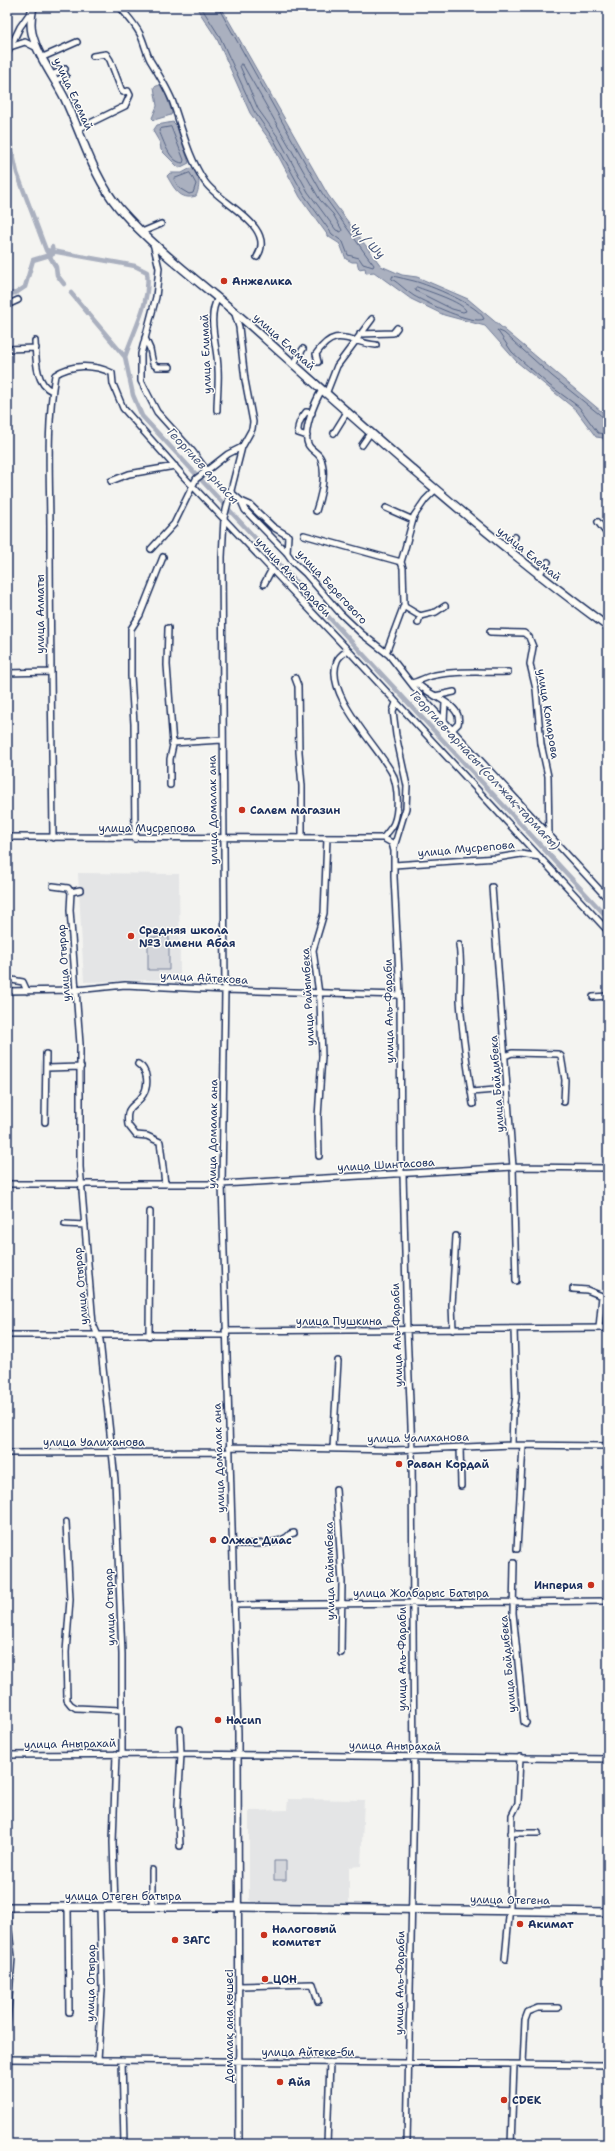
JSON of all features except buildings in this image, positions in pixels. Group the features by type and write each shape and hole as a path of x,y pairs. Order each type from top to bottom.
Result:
{"street":[{"path":"120,7 139,32 150,58 172,100 189,151 205,182 214,193 258,229 262,240 261,251 257,257"},
{"path":"7,54 32,9"},
{"name":"улица Елемай","path":"32,9 32,34 78,129 98,176 108,193 142,232 293,366 506,549 538,576 608,627"},
{"path":"10,48 25,42 38,48"},
{"path":"43,57 77,42"},
{"path":"78,129 125,106 130,95 128,91 123,92 121,89 110,60 106,54 92,56"},
{"path":"54,78 65,69"},
{"path":"54,78 66,76"},
{"path":"142,232 161,224"},
{"path":"153,243 159,268 156,297 142,354 141,381 157,412 193,452 206,471"},
{"name":"улица Елимай","path":"216,410 218,368 213,314 215,302 218,298"},
{"path":"7,304 18,300"},
{"path":"232,493 242,447 252,429 253,422 245,380 239,327 235,314"},
{"path":"316,511 322,492 322,466 319,455 309,446 306,436 312,413 337,366 372,319"},
{"path":"360,334 394,333 397,328"},
{"path":"318,362 316,354 335,336 345,336 355,341 376,345"},
{"path":"145,338 153,364 157,367 170,367"},
{"path":"35,341 42,384 52,391"},
{"path":"7,349 36,348"},
{"path":"293,366 303,349"},
{"name":"улица Алматы","path":"53,838 50,672 50,520 48,464 52,391 55,375 62,370 72,367 93,367 112,373 113,384 123,408 175,466 225,516"},
{"path":"306,436 298,433 297,431 302,417 306,412 312,413"},
{"path":"334,433 347,412"},
{"path":"362,445 371,432"},
{"path":"151,549 174,524 194,486 196,479 228,454 242,447"},
{"path":"111,481 129,474 175,466"},
{"path":"386,652 404,605 403,568 401,562 413,520 418,509 436,489"},
{"name":"улица Домалак ана","path":"232,493 225,516 222,557 222,838 225,990 222,1184 238,1754"},
{"name":"улица Берегового","path":"232,493 241,501 250,505 273,527 289,535 287,553"},
{"name":"улица Берегового","path":"241,501 245,510 287,553 294,563 311,579 340,613 386,652 413,682 444,722 606,898"},
{"path":"386,508 413,520"},
{"name":"улица Аль-Фараби","path":"225,516 396,703 393,712 396,735 407,786 406,808 394,847 400,995 402,1174 406,1330 412,1450 413,1756 407,2144"},
{"path":"598,522 608,535"},
{"path":"304,535 401,562"},
{"path":"506,549 515,538"},
{"path":"135,839 131,629 140,614 163,557"},
{"path":"538,576 548,562"},
{"path":"264,584 272,569"},
{"path":"404,605 420,616 436,612 445,606"},
{"path":"418,623 420,616"},
{"path":"168,628 167,666 172,743 170,785"},
{"name":"улица Комарова","path":"490,632 524,633 529,637 533,647 530,664 536,689 541,744 548,776 549,836"},
{"path":"348,650 338,659 336,664 339,690 348,711 393,775 396,791 394,824 383,838 388,839 394,847"},
{"path":"7,673 50,672"},
{"path":"413,682 430,676 456,673 508,672"},
{"path":"295,678 298,686 299,752 302,786 302,838"},
{"path":"413,682 453,708 460,720 452,730"},
{"path":"434,696 454,692"},
{"path":"396,703 608,930"},
{"path":"444,722 446,703"},
{"path":"172,743 222,740"},
{"name":"улица Мусрепова","path":"7,837 135,839 383,838"},
{"name":"улица Райымбека","path":"319,1156 318,1116 322,1056 319,992 313,950 324,913 327,838"},
{"name":"улица Мусрепова","path":"394,865 491,859 521,854 540,857"},
{"path":"53,886 68,888 70,892 80,890"},
{"name":"улица Байдибека","path":"492,887 513,1167 516,1281"},
{"name":"улица Отырар","path":"70,892 81,1067 81,1184 94,1324 100,1336 112,1452 122,1647 122,1754"},
{"path":"459,945 462,975 460,1002 464,1046 473,1104"},
{"path":"12,980 22,982 27,991"},
{"name":"улица Айтекова","path":"7,991 76,990 125,985 225,990 400,995"},
{"path":"593,997 608,996"},
{"path":"505,1056 518,1053 562,1056 565,1080 564,1102"},
{"path":"45,1122 46,1054"},
{"path":"138,1064 144,1069 147,1076 143,1095 129,1109 128,1125 136,1134 148,1136 160,1142 165,1184"},
{"path":"46,1068 81,1067"},
{"path":"471,1092 507,1089"},
{"name":"улица Шинтасова","path":"7,1184 222,1184 513,1167 608,1168"},
{"path":"149,1336 150,1212"},
{"path":"65,1224 85,1225"},
{"path":"453,1330 452,1305 456,1236"},
{"path":"573,1289 587,1290 602,1296 600,1328"},
{"name":"улица Пушкина","path":"7,1335 149,1336 225,1333 608,1328"},
{"path":"512,1445 513,1415 516,1397 514,1329"},
{"path":"333,1448 338,1361"},
{"name":"улица Уалиханова","path":"7,1453 333,1448 412,1450 512,1445 608,1446"},
{"path":"517,1549 523,1446"},
{"path":"460,1447 461,1486"},
{"name":"улица Райымбека","path":"336,1489 339,1509 342,1603 341,1653"},
{"path":"66,1522 70,1600 66,1652 67,1700 71,1706 76,1708 121,1710"},
{"path":"232,1544 278,1542 294,1533"},
{"name":"улица Байдибека","path":"514,1563 513,1618 524,1722 526,1722"},
{"name":"улица Жолбарыс Батыра","path":"234,1605 342,1603 412,1604 608,1600"},
{"path":"180,1729 181,1754 178,1806 180,1846"},
{"path":"115,1907 113,1842 116,1754"},
{"name":"улица Анырахай","path":"7,1755 238,1754 608,1759"},
{"name":"Домалақ ана көшесі","path":"238,1754 239,2144"},
{"path":"505,1959 510,1911 512,1815 518,1803 520,1757"},
{"path":"512,1833 538,1833"},
{"path":"152,1870 152,1907"},
{"name":"улица Отеген батыра","path":"7,1907 239,1907 411,1911"},
{"path":"68,1907 69,2012"},
{"name":"улица Отырар","path":"98,2060 102,1989 100,1907"},
{"name":"улица Отегена","path":"411,1911 608,1912"},
{"path":"7,1913 12,1957 7,2024"},
{"path":"239,1986 313,1984 318,2000"},
{"path":"523,2064 525,2020 528,2012 538,2008 558,2008"},
{"name":"улица Айтеке-би","path":"7,2059 608,2065"},
{"path":"122,2060 124,2144"},
{"path":"327,2144 330,2062"},
{"path":"511,2144 514,2064"}],"shaded area":[{"name":"Средняя школа №3 имени Абая","path":"78,873 179,874 180,979 84,982"},
{"path":"148,937 169,937 169,970 148,970"},
{"path":"288,1799 364,1800 361,1866 349,1867 349,1903 252,1902 249,1900 249,1811 287,1810"},
{"path":"274,1861 286,1861 286,1880 274,1880"}],"water":[{"path":"196,7 221,7 328,195 381,266 402,275 417,277 468,299 608,417 608,450 603,438 596,437 576,410 517,362 485,326 444,315 411,299 374,272 366,273 365,268 359,269 357,262 352,262 346,259 340,244 329,237 300,197 271,142 250,113 217,39"},
{"path":"162,84 172,112 171,115 154,120 152,118 157,106 154,87"},
{"path":"173,122 177,126 189,163 179,168 161,150 160,143 153,131 157,125"},
{"path":"191,168 197,173 199,180 198,189 196,196 186,197 178,192 167,176 170,173 182,173"}],"waterway":[{"name":"Георгиев арнасы","path":"7,128 17,173 46,250 56,267 57,275 64,284"},
{"path":"7,294 16,293 25,287 33,260 53,254 52,247"},
{"name":"Георгиев арнасы (сол жақ тармағы)","path":"46,250 135,266 147,272 147,294 141,315 125,357"},
{"name":"Георгиев арнасы","path":"71,293 125,357 133,395 142,416 608,918"}],"place":[{"name":"Анжелика","path":"224,281"},
{"name":"Салем магазин","path":"242,810"},
{"name":"Средняя школа №3 имени Абая","path":"131,936"},
{"name":"Раван Кордай","path":"399,1464"},
{"name":"Олжас Диас","path":"213,1540"},
{"name":"Инперия","path":"591,1585"},
{"name":"Насип","path":"218,1720"},
{"name":"Акимат","path":"520,1924"},
{"name":"Налоговый комитет","path":"264,1935"},
{"name":"ЗАГС","path":"175,1940"},
{"name":"ЦОН","path":"265,1979"},
{"name":"Айя","path":"280,2082"},
{"name":"CDEK","path":"504,2100"}],"water label":[{"name":"Чү / Шу","path":"367,241"}]}
